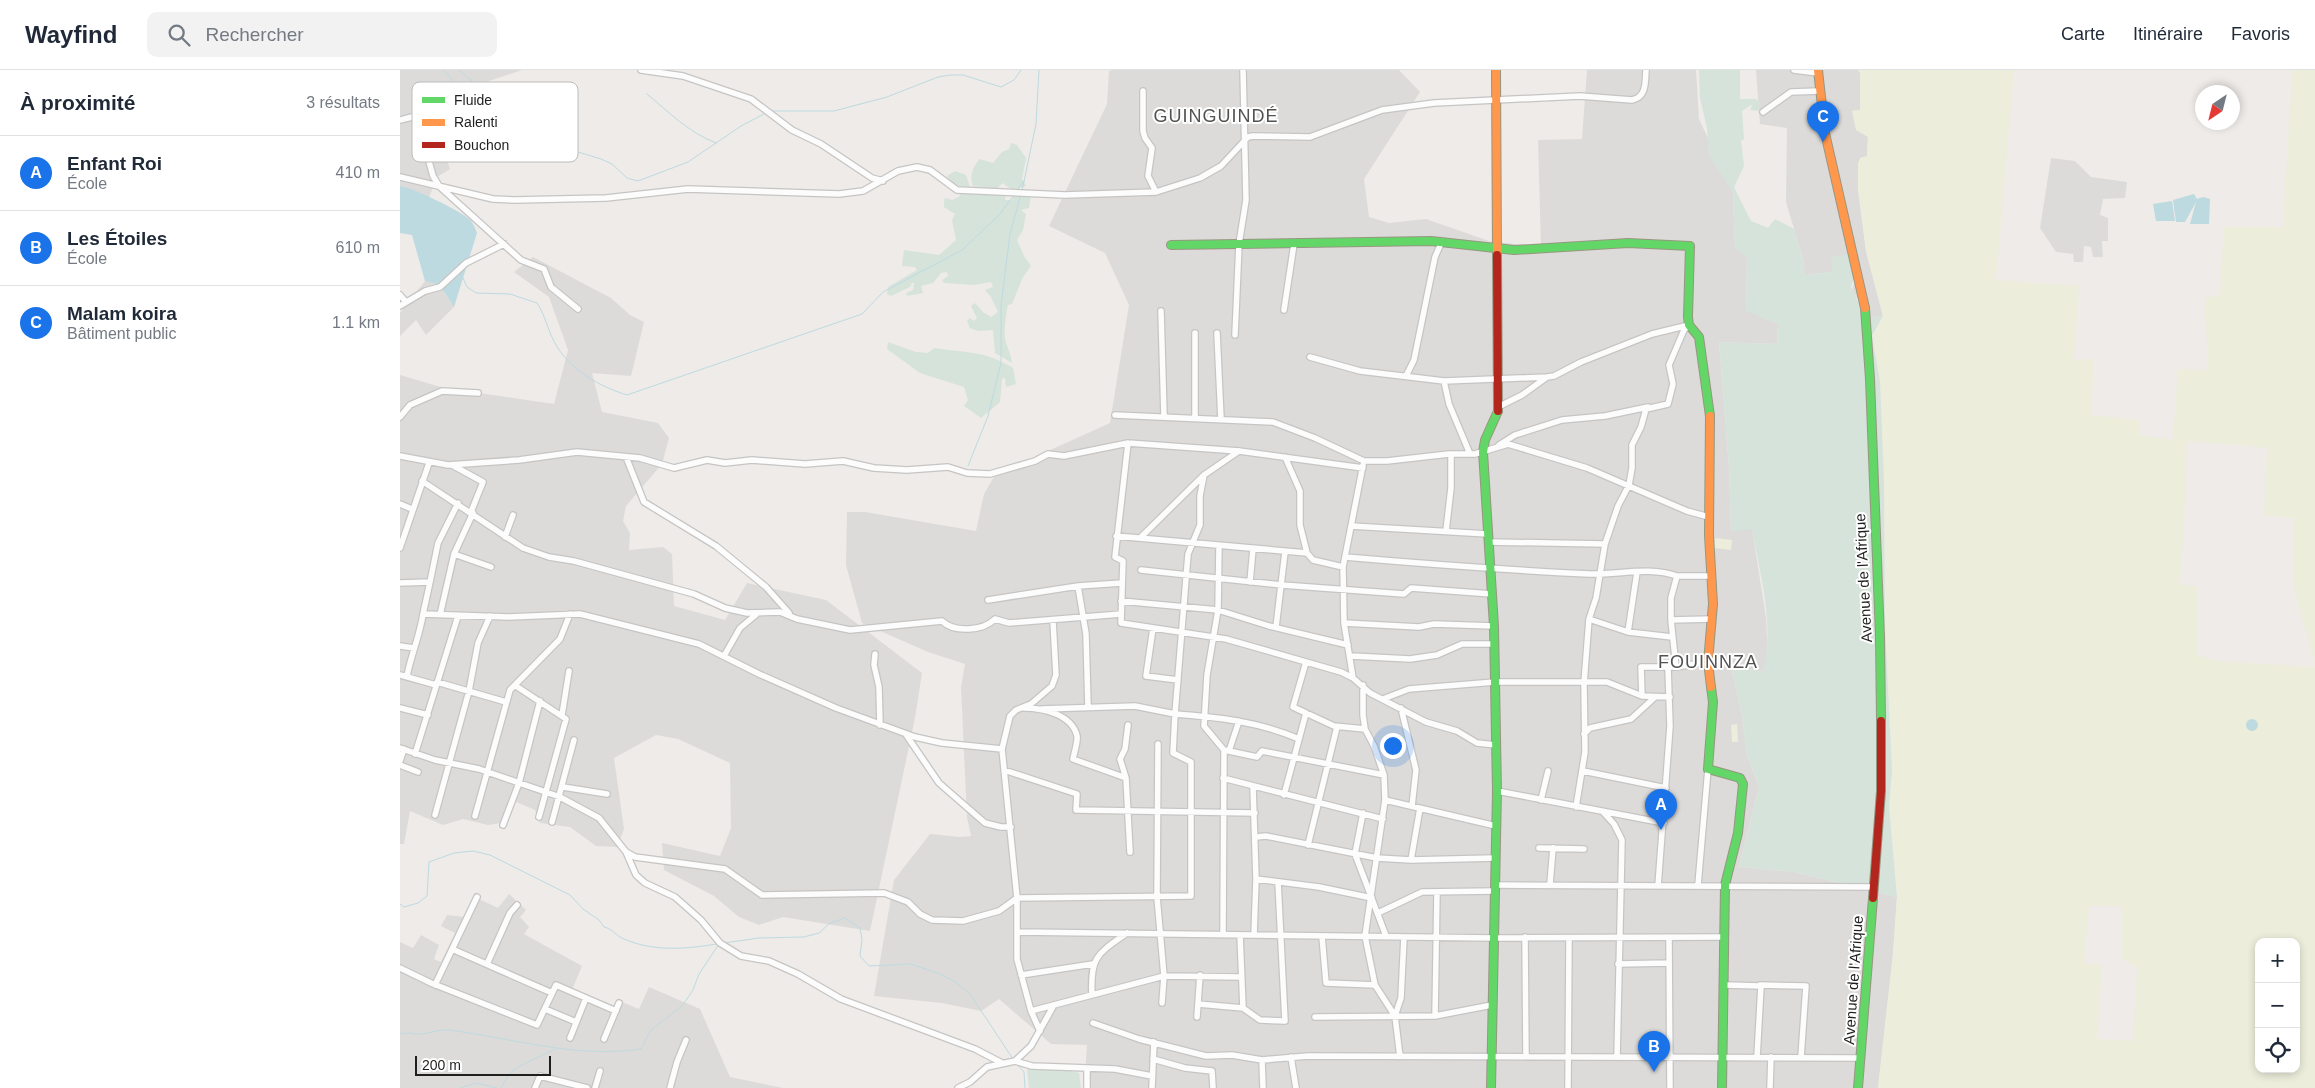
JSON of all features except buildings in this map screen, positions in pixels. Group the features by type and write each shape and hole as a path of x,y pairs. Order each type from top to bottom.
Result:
{"street":[{"path":"641,70 683,76 751,99 792,130 821,144 872,178 883,180"},
{"path":"1235,336 1239,244 1246,200 1243,70"},
{"path":"1491,1088 1497,791 1494,626 1483,452 1485,440 1498,413 1496,70"},
{"path":"400,178 493,199 543,200 619,197 688,189 839,194 863,191 898,171 917,167 930,170 957,190 1065,195 1156,192 1200,178 1221,166 1253,136 1310,137 1382,110 1434,103 1580,96 1637,99 1644,89 1646,70"},
{"path":"1794,70 1818,71"},
{"name":"Avenue de l'Afrique","path":"1818,71 1833,173 1866,314 1869,348 1880,637 1881,792 1858,1088"},
{"path":"1143,91 1143,131 1145,138 1152,148 1148,176 1156,192"},
{"path":"1763,112 1791,92 1820,91"},
{"path":"400,120 412,116"},
{"path":"429,162 433,176 440,186 521,260 544,269 551,286 578,309"},
{"path":"1406,376 1414,360 1435,257 1442,241"},
{"path":"1171,245 1442,241 1497,249 1564,249 1650,241 1690,246 1689,325 1680,339 1669,365 1673,384 1668,404 1605,416 1562,420 1514,435 1493,448"},
{"path":"400,306 425,291 440,287 466,263 504,244"},
{"path":"1284,310 1294,244"},
{"path":"400,295 406,302"},
{"path":"1161,311 1164,416"},
{"path":"1310,357 1360,371 1444,381 1554,376 1581,362 1648,335 1689,325"},
{"path":"1689,325 1696,331 1699,337 1709,400 1709,516 1712,619 1708,662 1714,702 1698,885"},
{"path":"1217,332 1221,418"},
{"path":"1195,333 1196,417"},
{"path":"1498,407 1522,395 1547,376"},
{"path":"1444,381 1449,404 1470,454"},
{"path":"400,417 410,405 442,391 478,393"},
{"path":"1576,807 1583,771 1584,682 1589,619 1596,598 1605,544 1618,506 1629,485 1632,468 1632,446 1641,427 1646,409 1653,406"},
{"path":"1115,414 1273,422 1315,438 1364,461 1387,461 1451,454 1470,454 1508,444 1587,468 1687,511 1709,516"},
{"path":"400,456 429,463 452,464 519,460 577,452 650,460 674,468 707,460 725,463 752,460 805,464 843,461 874,468 907,470 948,467 967,472 990,474 1035,461 1048,454 1064,456 1128,443 1238,451 1362,468"},
{"path":"1128,443 1115,557 1123,561 1121,624 1226,639 1306,662 1353,678 1370,693 1426,722 1457,731 1476,743 1496,746"},
{"path":"1140,538 1204,475 1238,451"},
{"path":"1446,532 1451,488 1451,454"},
{"path":"626,457 644,502 716,546 766,587 782,606 797,619"},
{"path":"1285,457 1300,491 1300,525 1307,554 1312,560 1343,567"},
{"path":"1353,678 1351,656 1344,622 1343,567 1364,461"},
{"path":"401,544 429,463"},
{"path":"440,615 454,554 484,482 452,464"},
{"path":"626,852 635,857 725,869 762,895 884,893 908,902 920,914 932,920 963,921 1000,910 1017,898 1192,896 1191,762 1173,753 1186,575 1192,542 1200,525 1200,496 1204,475"},
{"path":"422,481 472,512 523,548 549,557 574,561 694,594 725,608 747,613 780,612 797,619 850,630 942,621 945,624 966,630 991,624 995,620 1009,624 1121,614"},
{"path":"458,503 438,543 421,632 403,676 469,691 506,702"},
{"path":"400,504 412,509"},
{"path":"505,537 513,516"},
{"path":"1351,526 1446,532 1488,538 1605,544"},
{"path":"1116,536 1307,554"},
{"path":"1219,546 1218,610 1213,637 1204,726 1226,751 1258,756 1262,751 1384,775"},
{"path":"1250,582 1253,549"},
{"path":"1276,627 1285,552"},
{"path":"454,554 491,567"},
{"path":"1345,557 1490,570 1599,574 1662,571 1677,576 1711,576"},
{"path":"1141,570 1342,590 1404,594 1411,588 1492,594"},
{"path":"1628,632 1637,572"},
{"path":"1676,667 1672,637 1671,602 1677,576"},
{"path":"400,583 430,582"},
{"path":"988,600 1078,586 1122,583"},
{"path":"1078,586 1086,634 1088,707"},
{"path":"1121,601 1218,610 1348,645"},
{"path":"724,656 740,628 760,612"},
{"path":"423,614 509,618 580,614 699,644 759,674 906,734 942,743 1002,749"},
{"path":"474,816 510,690 560,639 570,614"},
{"path":"415,754 458,616"},
{"path":"435,815 469,691 478,643 490,616"},
{"path":"1589,619 1628,632 1672,637"},
{"path":"1671,620 1712,619"},
{"path":"1040,1031 1031,1011 1017,959 1017,898 1002,749 1007,720 1013,712 1031,704 1052,686 1056,675 1053,621"},
{"path":"1344,622 1419,627 1434,624 1494,626"},
{"path":"1153,628 1146,676 1178,680"},
{"path":"1351,656 1410,659 1437,655 1462,644 1494,644"},
{"path":"400,646 414,648"},
{"path":"875,654 874,666 879,687 880,725"},
{"path":"1306,662 1293,707 1337,727 1365,729"},
{"path":"1642,696 1642,667 1668,668 1708,662"},
{"path":"1658,886 1666,788 1670,697 1668,668"},
{"path":"562,715 569,671"},
{"path":"1383,699 1409,689 1495,682 1607,682 1642,696 1654,698 1670,697"},
{"path":"1363,685 1365,729 1374,746 1384,775 1385,800 1365,936 1375,985 1395,1016"},
{"path":"516,686 562,715 566,720 539,817"},
{"path":"1584,734 1590,728 1631,719 1654,698"},
{"path":"503,825 519,783 540,701"},
{"path":"1019,708 1135,706 1175,714 1204,716 1269,727 1299,739"},
{"path":"400,708 428,715"},
{"path":"1402,708 1416,770 1412,806"},
{"path":"1042,709 1054,713 1071,724 1077,737 1073,759 1126,778"},
{"path":"1284,795 1306,713"},
{"path":"1223,934 1223,812 1226,751 1239,721"},
{"path":"1128,725 1125,749 1120,759 1126,778 1130,852"},
{"path":"1308,845 1337,727"},
{"path":"906,734 939,783 985,824 1011,827"},
{"path":"552,822 574,740"},
{"path":"1158,744 1157,897 1164,976 1162,1003"},
{"path":"400,760 402,749 560,797 599,818 626,852 630,865 640,879 675,898 701,920 720,943 741,956 769,961 798,974 841,999 974,1049 1002,1063"},
{"path":"400,764 418,772"},
{"path":"1708,769 1740,778 1744,784 1738,833 1725,885 1722,1088"},
{"path":"1004,770 1077,794 1076,810 1255,813"},
{"path":"1541,800 1548,771"},
{"path":"1583,771 1666,788"},
{"path":"1224,778 1383,819"},
{"path":"1254,786 1256,837 1254,935"},
{"path":"562,787 607,794"},
{"path":"1497,791 1664,823"},
{"path":"1385,800 1496,826"},
{"path":"1411,860 1420,808"},
{"path":"1603,812 1614,824 1622,840 1618,937 1617,1057"},
{"path":"1363,813 1355,854 1386,936"},
{"path":"1256,837 1266,836 1377,858 1411,860 1496,858"},
{"path":"1538,848 1584,849"},
{"path":"1550,884 1554,848"},
{"path":"1256,880 1319,887 1372,898"},
{"path":"1198,1004 1243,1008 1260,1020 1285,1021 1278,882"},
{"path":"1378,913 1422,892 1550,884 1875,887"},
{"path":"1435,1016 1437,892"},
{"path":"435,985 476,897"},
{"path":"487,964 510,913 518,905"},
{"path":"1018,932 1494,938 1724,937"},
{"path":"1092,995 1091,970 1093,964 1100,954 1127,933"},
{"path":"1240,934 1243,1008"},
{"path":"1322,936 1326,983 1375,985"},
{"path":"1400,1057 1395,1016 1401,998 1404,936"},
{"path":"1525,937 1526,1057"},
{"path":"1669,937 1670,1088"},
{"path":"1568,1088 1569,938"},
{"path":"452,949 552,992"},
{"path":"1618,964 1669,963"},
{"path":"1021,975 1093,964"},
{"path":"400,968 435,985 537,1025 556,985 616,1011"},
{"path":"1197,1017 1200,975"},
{"path":"1031,1011 1164,976 1241,977"},
{"path":"1725,985 1806,986 1801,1058"},
{"path":"1758,1057 1760,985"},
{"path":"570,1038 586,998"},
{"path":"604,1039 619,1004"},
{"path":"1315,1017 1435,1016 1492,1005"},
{"path":"1015,1061 1031,1046 1054,1006"},
{"path":"544,1009 576,1022"},
{"path":"1094,1023 1206,1056 1230,1055 1262,1060 1290,1056 1861,1058"},
{"path":"670,1088 677,1062 686,1040"},
{"path":"1152,1088 1154,1042"},
{"path":"1290,1056 1296,1088"},
{"path":"1770,1088 1771,1058"},
{"path":"1153,1060 1185,1068 1212,1071 1213,1088"},
{"path":"1262,1060 1263,1088"},
{"path":"958,1088 970,1082 987,1067 1015,1061 1032,1066 1115,1069 1152,1076"},
{"path":"1087,1068 1087,1088"},
{"path":"595,1088 600,1071"},
{"path":"535,1088 540,1076 587,1088"}],"shaded area":[{"path":"400,70 522,70 486,82 412,82 412,162 447,162 450,169 437,177 422,215 400,211"},
{"path":"1399,70 1420,92 1364,179 1369,217 1389,223 1426,219 1489,241 1541,247 1538,140 1582,139 1587,70 1696,70 1699,119 1733,192 1735,249 1747,255 1746,310 1778,324 1777,344 1719,342 1729,468 1731,530 1752,528 1766,618 1768,654 1763,672 1731,666 1742,716 1747,755 1759,787 1739,867 1795,872 1897,897 1893,954 1878,1088 1084,1088 1087,1045 1051,1044 999,999 981,1011 942,1003 874,996 894,880 930,834 960,837 971,836 967,817 961,687 965,664 928,652 862,623 846,565 847,512 865,512 976,531 984,494 995,475 1110,423 1129,305 1105,253 1049,226 1107,104 1109,71"},
{"path":"1699,70 1740,70 1740,99 1756,99 1761,104 1758,111 1750,110 1751,105 1742,111 1744,139 1741,141 1744,166 1734,187 1751,221 1768,228 1775,219 1794,229 1803,259 1805,275 1832,272 1831,257 1849,254 1859,263 1851,287 1866,318 1883,316 1872,336 1880,381 1884,483 1885,628 1892,770 1889,806 1897,897 1795,872 1739,867 1759,787 1747,755 1742,716 1731,666 1763,672 1766,654 1767,618 1752,529 1731,531 1729,468 1719,342 1777,344 1778,324 1746,311 1747,256 1735,249 1733,192 1709,156 1707,128 1700,98"},
{"path":"1756,70 1858,70 1860,73 1860,110 1852,111 1868,137 1867,156 1858,164 1858,189 1866,251 1883,316 1866,319 1860,302 1852,291 1859,263 1832,272 1805,275 1803,259 1786,202 1787,128 1760,124"},
{"path":"1011,143 1017,145 1026,158 1022,179 1026,186 1014,189 1003,183 996,189 973,186 972,175 980,159 993,163 1002,152 1009,149"},
{"path":"2051,158 2075,161 2091,177 2127,182 2125,198 2103,199 2100,215 2108,218 2108,241 2102,241 2103,257 2093,257 2091,247 2084,246 2083,262 2074,262 2073,254 2056,252 2040,228"},
{"path":"955,171 966,175 970,187 953,185 947,176"},
{"path":"960,192 1006,194 1005,200 1012,200 1013,194 1031,196 1029,208 1021,210 1026,214 1023,230 1017,240 1031,266 1023,277 1012,304 1008,305 1005,322 1005,339 1012,363 995,353 993,330 978,331 970,328 967,321 970,318 974,321 977,318 971,306 975,303 983,312 991,317 998,312 991,297 985,290 993,287 991,282 974,285 944,283 942,280 948,276 947,272 941,273 933,283 921,286 923,293 907,296 906,293 913,290 914,283 912,283 910,287 891,296 887,294 888,287 917,270 915,267 902,266 904,250 939,255 956,240 952,220 955,214 944,207 944,201 945,198 952,200 960,196"},
{"path":"533,257 611,298 630,315 644,322 631,376 592,373 602,412 658,423 669,438 662,464 626,506 623,521 630,533 629,550 663,547 672,554 674,606 725,620 747,583 826,600 922,673 915,718 870,931 783,917 759,925 739,917 714,896 664,870 662,843 720,856 731,828 730,763 678,739 656,735 614,758 624,829 617,847 596,846 570,827 540,823 535,810 514,801 507,822 488,825 463,819 443,825 410,811 404,844 400,844 400,375 444,388 554,404 568,350 549,297 514,272"},
{"path":"425,281 433,282 441,288 454,307 426,335 416,320 400,336 400,313"},
{"path":"888,342 916,352 928,353 934,348 984,355 1013,368 1016,384 1006,387 1005,378 1002,379 1000,402 981,418 964,406 968,400 964,387 920,373 887,349"},
{"path":"509,894 526,910 520,917 529,927 524,934 582,966 572,990 614,1007 617,1000 639,1009 649,987 700,1009 730,1077 783,1088 400,1088 400,942 413,948 421,935 439,945 434,959 441,962 455,933 441,926 447,915 465,917 475,897 498,908"},
{"path":"1050,1067 1079,1073 1081,1088 1029,1088 1027,1068"}],"green space":[{"path":"1858,70 2014,70 1996,280 2079,286 2074,360 2094,359 2091,415 2139,420 2139,435 2173,440 2178,369 2208,370 2205,298 2220,295 2224,227 2283,227 2292,70 2315,70 2315,666 2294,589 2294,518 2264,515 2267,448 2187,441 2180,584 2197,586 2198,655 2218,661 2315,667 2315,1088 1878,1088 1893,954 1897,897 1889,806 1892,770 1885,628 1884,483 1880,381 1872,336 1883,316 1866,251 1858,189 1858,164 1860,158 1867,156 1868,137 1856,130 1852,111 1860,110 1860,73","holes":["2089,906 2122,906 2122,958 2137,968 2133,1041 2097,1039 2102,965 2084,963"]},
{"path":"1715,538 1732,540 1731,550 1714,548"},
{"path":"1737,724 1738,742 1732,742 1731,725"}],"water":[{"path":"400,186 425,195 464,215 475,227 477,233 454,307 439,287 425,281 412,235 400,233"},
{"path":"2194,194 2197,199 2203,197 2210,199 2209,224 2190,224 2196,202 2185,222 2176,222 2173,200"},
{"path":"2172,201 2175,221 2156,221 2153,204"},
{"path":"2250,719 2254,719 2258,725 2254,731 2250,731 2246,727 2246,723"}],"waterway":[{"path":"444,70 454,82"},
{"path":"459,70 472,82"},
{"path":"772,111 834,111 887,97 938,77 951,75 963,75 1001,87 1014,80 1021,70"},
{"path":"1022,191 1036,124 1039,70"},
{"path":"647,94 688,128 716,143"},
{"path":"578,152 612,164 627,178 638,181 688,162 741,126 766,113"},
{"path":"1018,189 1024,181"},
{"path":"968,466 988,416 1001,363 1001,306 1010,234 1021,194"},
{"path":"463,278 467,287 476,293 510,294 537,303 557,346 572,365 592,380 627,395 862,314 883,292 962,250 999,215 1014,195"},
{"path":"400,904 404,907 418,903 427,896 429,862 454,853 473,851 490,855 570,895 583,909 599,920 604,927 624,939 658,948 717,944"},
{"path":"724,943 759,938 804,937 819,933 830,923 845,918 860,928 862,939 860,956 869,966 911,964 954,981 970,994 1013,1059"},
{"path":"400,1034 423,1034 449,1030 569,1049 593,1051 641,1049 651,1030 682,1006 693,990 699,974 719,944"},
{"path":"501,1088 509,1074 518,1067 555,1049"},
{"path":"1017,1064 1024,1072 1025,1088"},
{"path":"460,1088 476,1083 497,1088"}],"traffic: fast":[{"path":"1171,245 1431,241 1514,250 1628,243 1690,246 1688,317 1689,325 1699,337 1710,416"},
{"path":"1865,308 1870,379 1880,637 1881,721"},
{"path":"1491,1088 1497,791 1494,626 1483,452 1485,440 1498,411"},
{"path":"1711,687 1713,702 1708,769 1740,778 1743,784 1738,833 1725,885 1722,1088"},
{"path":"1858,1088 1873,898"}],"traffic: slow":[{"path":"1496,70 1497,255"},
{"path":"1818,70 1825,133 1865,308"},
{"path":"1710,416 1709,535 1713,604 1708,662 1711,687"}],"traffic: jam":[{"path":"1497,255 1498,411"},
{"path":"1873,898 1881,791 1881,721"}],"place":[{"name":"Malam koira","path":"1823,142"},
{"name":"Enfant Roi","path":"1661,830"},
{"name":"Les Étoiles","path":"1654,1072"}],"district":[{"name":"GUINGUINDÉ","path":"1216,116"},
{"name":"FOUINNZA","path":"1708,662"}]}
